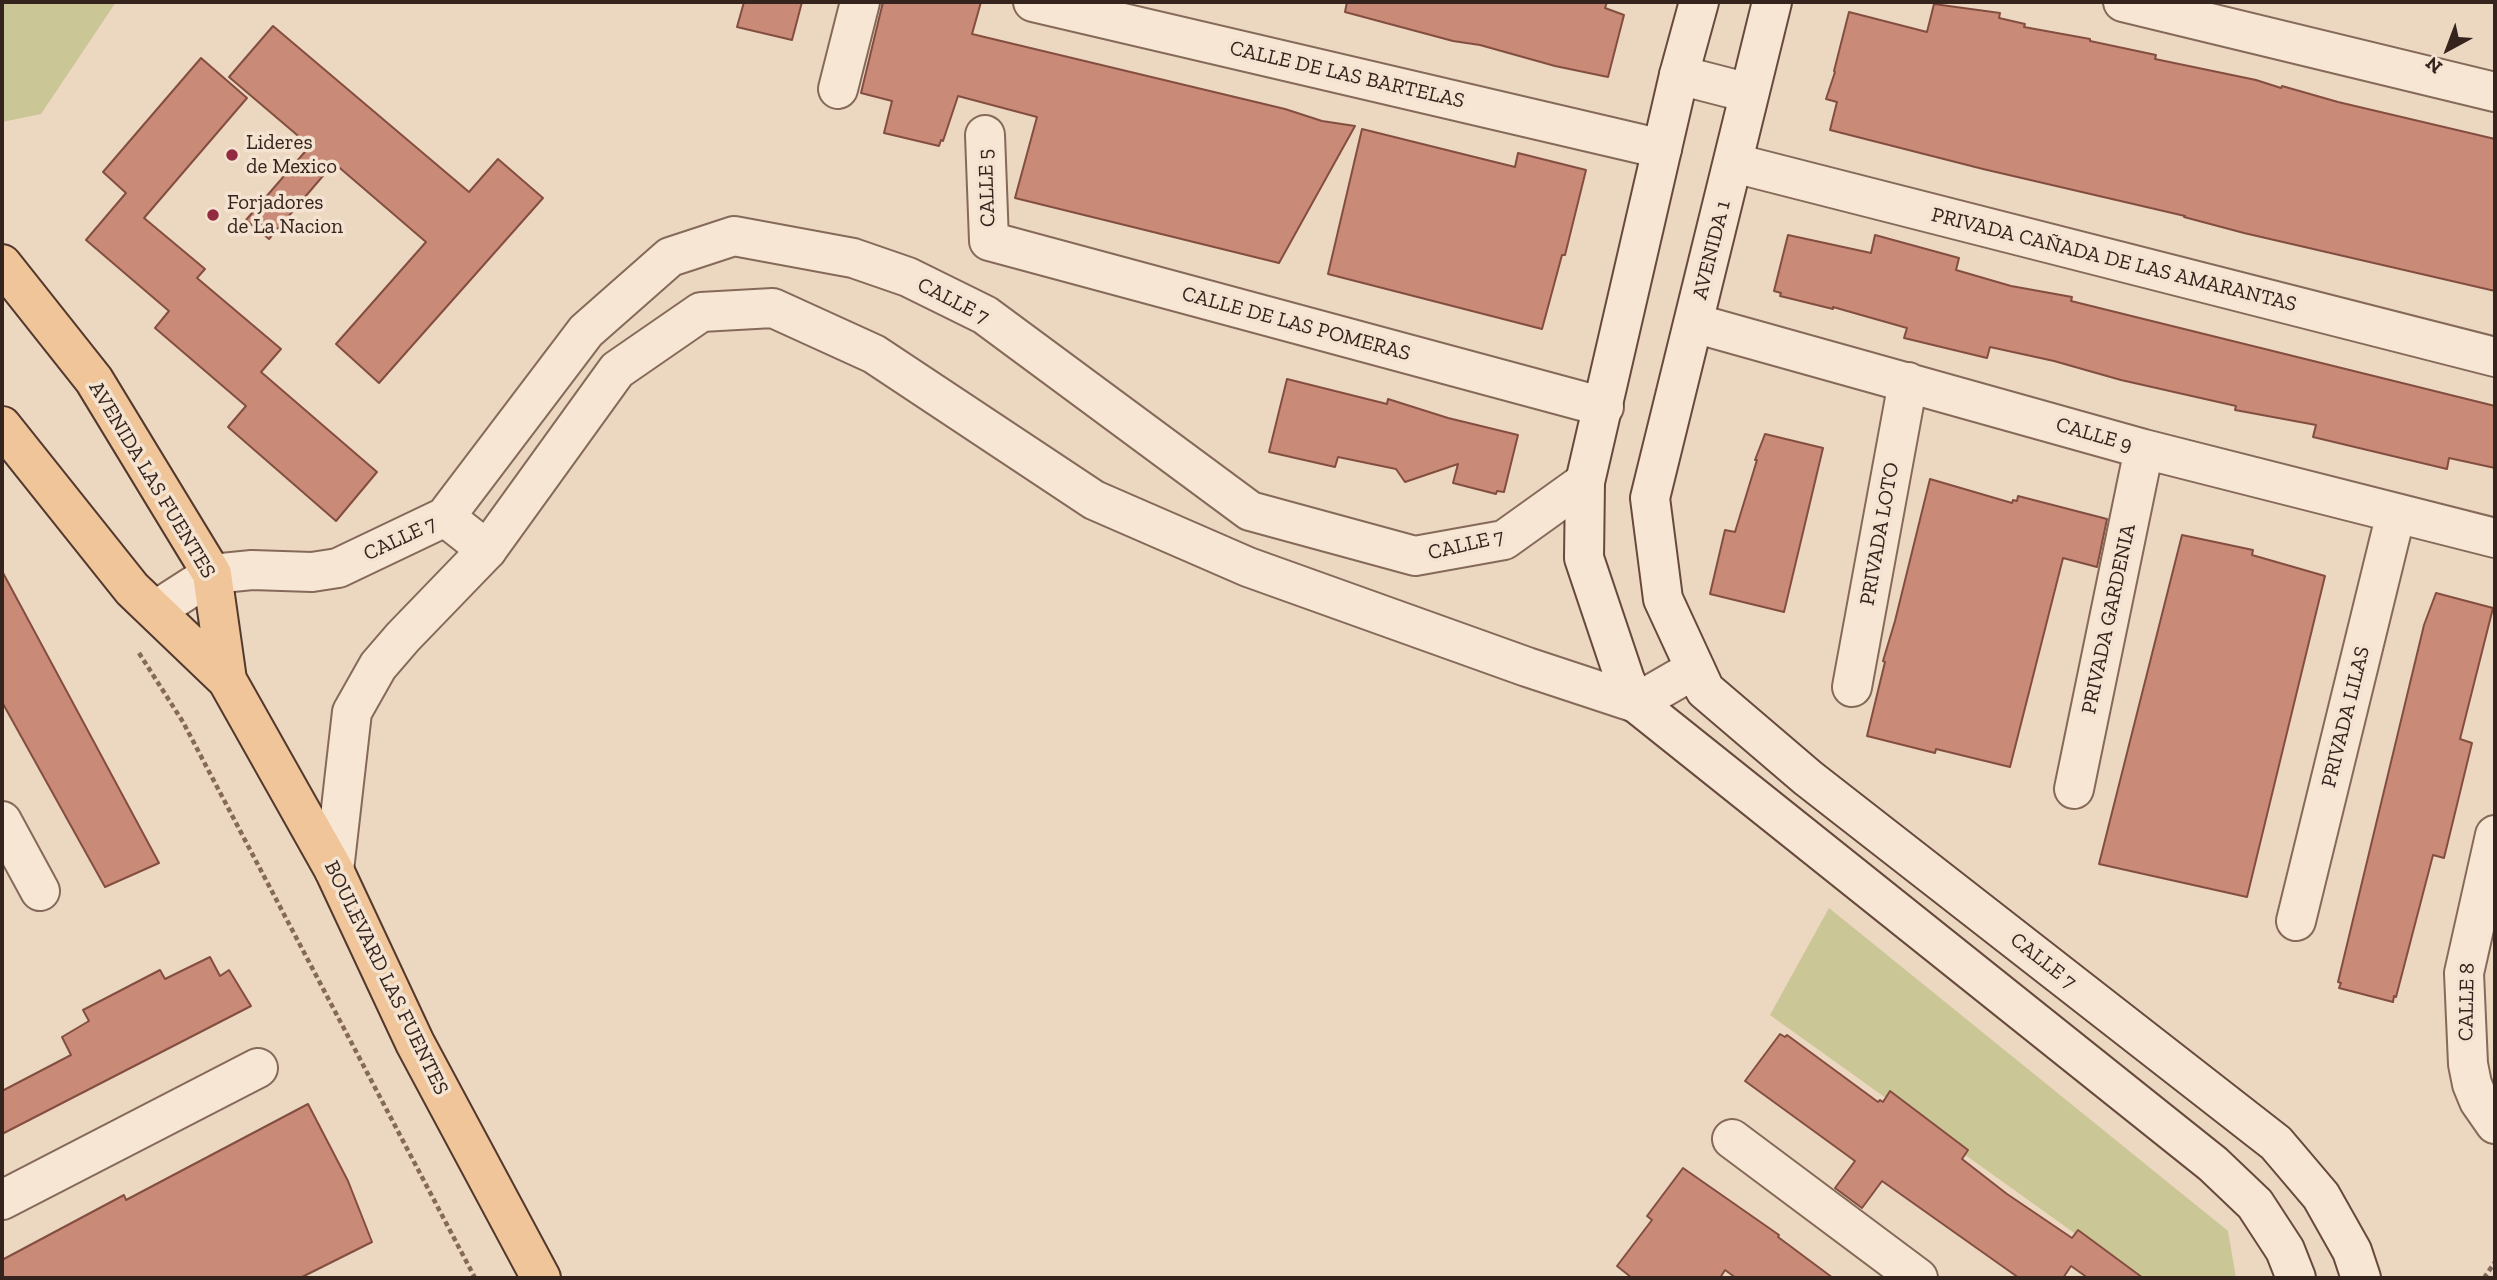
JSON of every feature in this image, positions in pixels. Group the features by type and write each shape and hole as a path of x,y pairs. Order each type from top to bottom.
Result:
{"main road":[{"name":"AVENIDA LAS FUENTES","path":"2,264 94,380 212,574 227,680"},
{"path":"2,426 132,589 227,680"},
{"name":"BOULEVARD LAS FUENTES","path":"227,680 334,870 415,1043 541,1278"}],"street":[{"path":"838,89 860,2"},
{"name":"CALLE DE LAS BARTELAS","path":"1033,2 1662,149"},
{"path":"1636,703 1625,680 1584,558 1585,482 1679,75 1699,2"},
{"name":"AVENIDA 1","path":"1650,498 1734,163 1748,93 1773,2"},
{"path":"2123,2 2495,92"},
{"path":"1679,75 1748,93"},
{"name":"CALLE 5","path":"985,135 989,242"},
{"name":"PRIVADA CAÑADA DE LAS AMARANTAS","path":"1734,163 2495,357"},
{"name":"CALLE 7","path":"156,610 212,574 252,570 312,572 338,568 446,517 586,331 670,257 734,236 853,258 908,277 985,315 1250,510 1415,556 1504,540 1585,482"},
{"name":"CALLE DE LAS POMERAS","path":"989,242 1604,407"},
{"path":"334,870 352,712 377,666 487,550 617,370 701,312 772,308 874,354 1094,500 1248,567 1636,703 2213,1164 2255,1204 2284,1250 2296,1278"},
{"name":"CALLE 9","path":"1694,323 2144,449 2495,538"},
{"name":"PRIVADA LOTO","path":"1852,687 1908,382"},
{"name":"PRIVADA GARDENIA","path":"2074,789 2144,449"},
{"name":"CALLE 7","path":"1650,498 1663,599 1705,690 1808,778 2276,1143 2321,1196 2352,1251 2361,1278"},
{"name":"PRIVADA LILAS","path":"2296,921 2396,513"},
{"path":"446,517 487,550"},
{"path":"1636,703 1695,669"},
{"path":"2,821 40,891"},
{"name":"CALLE 8","path":"2495,835 2490,878 2464,973 2468,1064 2472,1084 2479,1101 2495,1124"},
{"path":"2,1200 258,1068"},
{"path":"1732,1139 1918,1278"}],"path":[{"path":"133,643 183,722 475,1278"},
{"path":"2484,1278 2495,1262"}],"shaded area":[{"path":"2,2 116,2 41,114 2,122"},
{"path":"1829,908 2228,1231 2236,1278 2137,1278 1770,1015"}],"building":[{"path":"744,2 802,2 792,40 737,27"},
{"path":"883,2 981,2 972,34 1285,109 1322,121 1355,126 1279,263 1015,198 1037,117 958,96 939,146 884,133 892,101 861,93"},
{"path":"1347,2 1607,2 1605,8 1624,15 1608,77 1555,66 1480,45 1453,41 1345,12"},
{"path":"1934,4 2000,13 1999,18 2025,24 2024,27 2090,39 2156,55 2155,59 2256,80 2281,88 2282,86 2495,139 2495,291 2244,233 2185,216 1830,130 1837,102 1826,99 1849,12 1927,32"},
{"path":"273,26 469,192 498,159 543,198 379,383 336,344 426,242 334,163 269,239 246,220 310,146 229,77"},
{"path":"201,58 247,98 144,218 205,269 197,278 281,349 261,372 377,472 336,521 228,427 246,406 155,328 169,311 86,240 126,193 103,172"},
{"path":"1362,129 1515,167 1518,153 1586,170 1565,255 1562,255 1542,329 1328,274"},
{"path":"1788,235 1871,253 1875,235 1959,258 1956,270 2011,286 2072,297 2071,301 2495,406 2495,468 2449,458 2447,469 2313,437 2316,425 2235,410 2236,406 2121,380 2054,361 1990,347 1987,358 1904,338 1907,328 1833,307 1780,296 1781,293 1774,291"},
{"path":"1287,379 1387,404 1388,399 1448,418 1518,435 1504,492 1497,491 1496,494 1453,483 1458,464 1405,482 1396,469 1338,457 1335,467 1269,452"},
{"path":"1765,434 1823,448 1784,612 1710,594 1725,530 1735,532"},
{"path":"1930,479 2012,503 2013,500 2017,501 2018,496 2107,519 2097,567 2063,558 2010,767 1936,749 1935,753 1867,736 1885,662 1883,661"},
{"path":"2182,535 2253,550 2252,555 2325,576 2247,897 2099,864"},
{"path":"2,571 159,863 105,887 2,702"},
{"path":"2436,593 2493,608 2460,739 2472,743 2444,858 2433,855 2393,1002 2339,988 2341,983 2338,982 2424,625"},
{"path":"210,957 220,976 229,970 251,1006 2,1134 2,1091 71,1055 62,1037 89,1021 83,1010 160,970 165,979"},
{"path":"1780,1034 1785,1037 1787,1035 1878,1102 1883,1102 1890,1091 1968,1150 1962,1159 2007,1194 2072,1238 2078,1230 2143,1278 2088,1278 2071,1266 2063,1278 2019,1278 1882,1181 1862,1208 1835,1188 1855,1161 1745,1081"},
{"path":"308,1104 348,1181 372,1242 300,1278 2,1278 2,1260 124,1195 126,1200"},
{"path":"1683,1168 1779,1235 1778,1237 1833,1278 1736,1278 1725,1270 1720,1278 1632,1278 1617,1266 1652,1220 1647,1216"}],"place":[{"name":"Lideres de Mexico","path":"232,155"},
{"name":"Forjadores de La Nacion","path":"213,215"}]}
